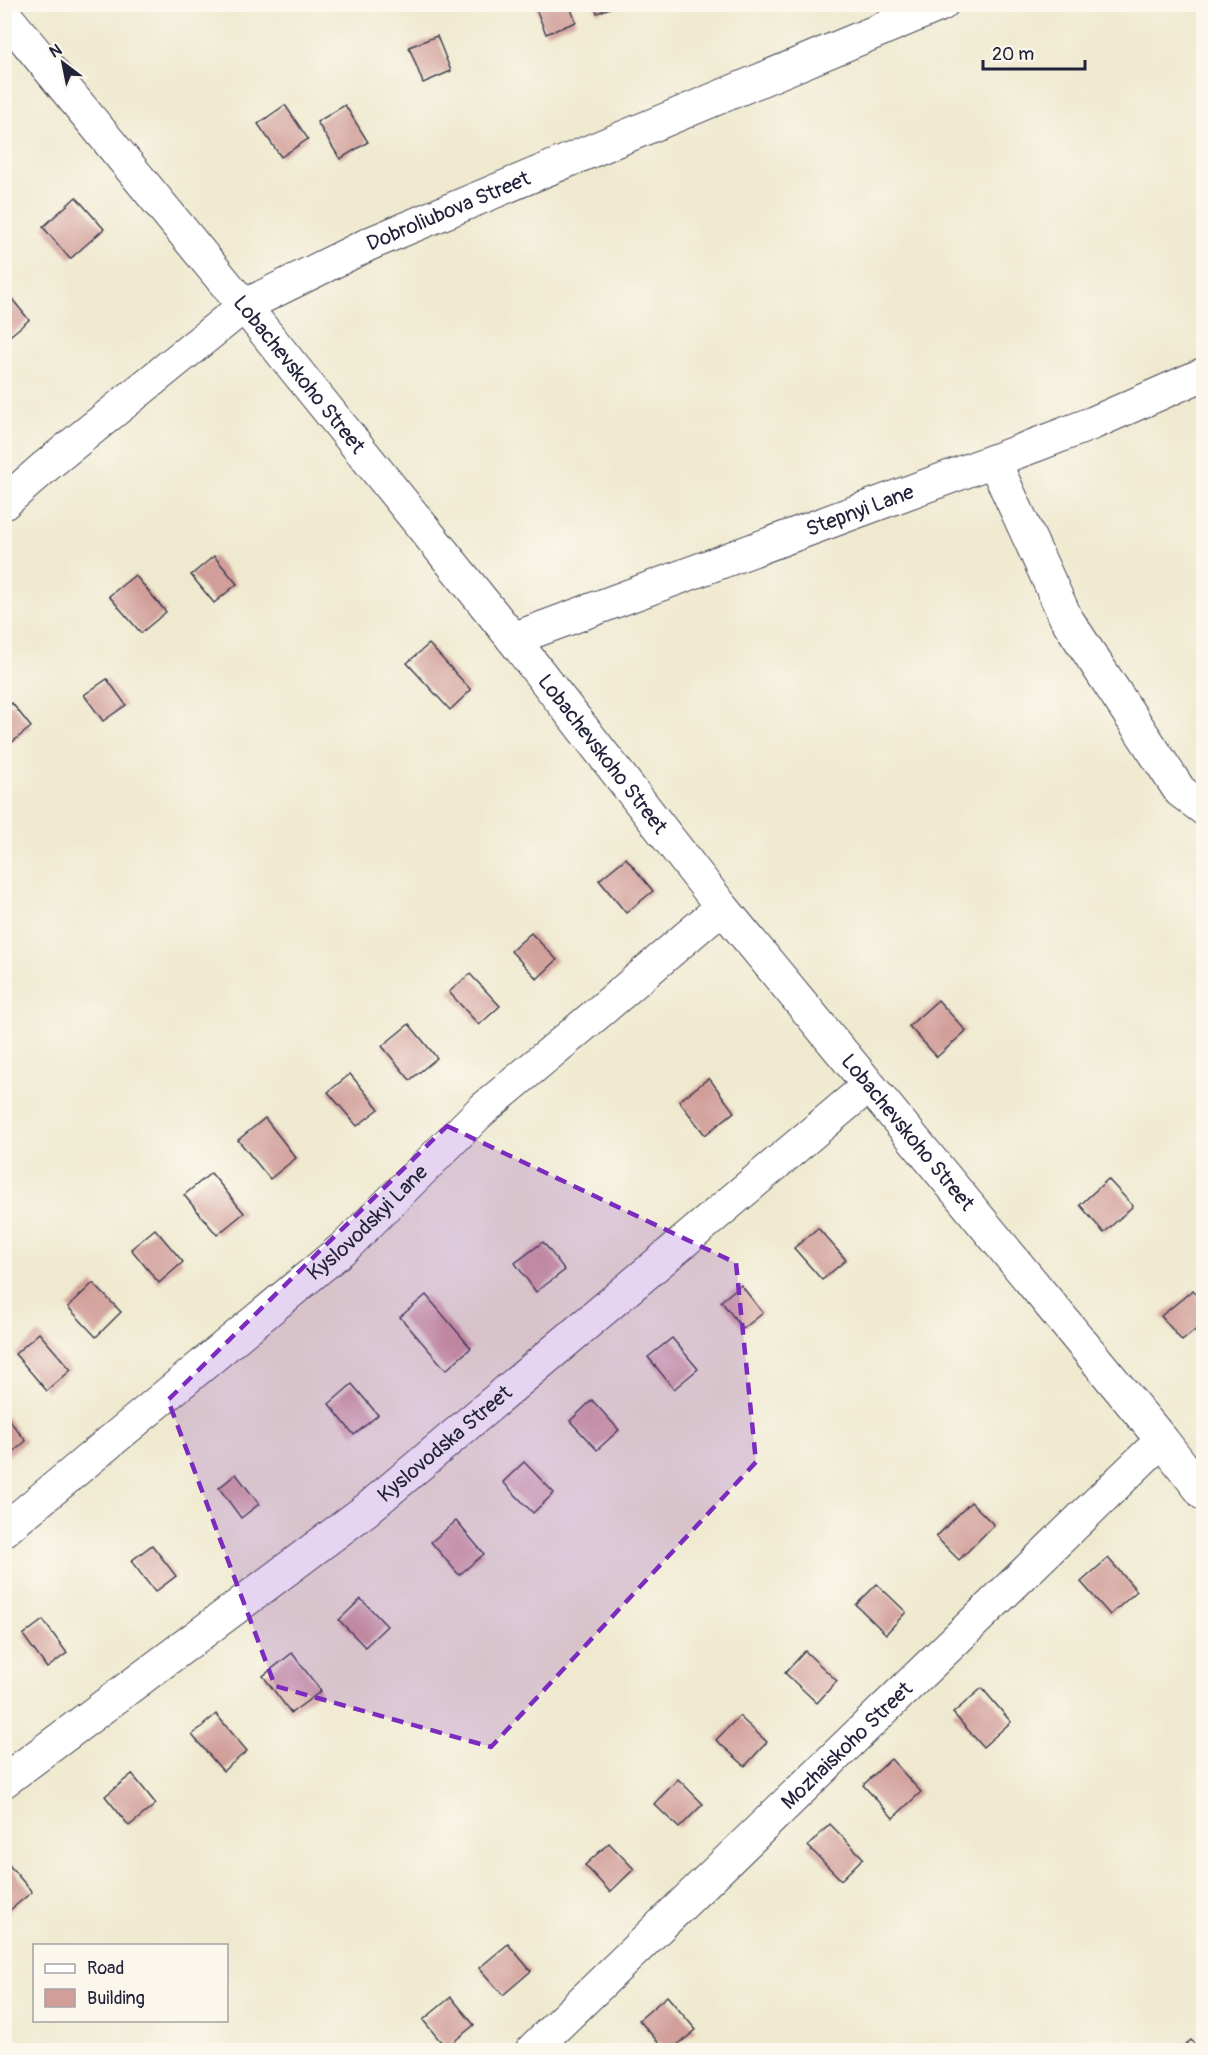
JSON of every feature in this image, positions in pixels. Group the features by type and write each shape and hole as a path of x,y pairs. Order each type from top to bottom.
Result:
{"street":[{"name":"Dobroliubova Street","path":"4,503 46,466 244,306 369,244 942,4"},
{"name":"Lobachevskoho Street","path":"4,14 513,639 722,906 1162,1440 1203,1494"},
{"name":"Stepnyi Lane","path":"513,639 1093,423 1203,374"},
{"path":"994,461 1066,618 1180,791 1203,809"},
{"name":"Kyslovodskyi Lane","path":"4,1530 347,1245 481,1111 722,906"},
{"name":"Kyslovodska Street","path":"4,1782 366,1510 868,1086"},
{"name":"Mozhaiskoho Street","path":"532,2050 1162,1440"}],"highlighted area":[{"path":"447,1126 736,1263 756,1462 491,1747 275,1686 168,1400"}],"building":[{"path":"534,4 569,4 576,22 546,34"},
{"path":"594,4 618,4 618,5 597,13"},
{"path":"437,36 451,71 423,83 409,47"},
{"path":"285,105 308,139 281,157 258,124"},
{"path":"345,105 368,142 340,159 317,122"},
{"path":"76,197 104,229 70,259 43,227"},
{"path":"4,289 29,320 4,341"},
{"path":"214,556 237,584 214,603 191,575"},
{"path":"135,575 166,612 141,633 109,596"},
{"path":"429,644 471,690 450,710 407,663"},
{"path":"107,679 126,705 103,721 84,695"},
{"path":"12,703 31,727 5,748 5,710"},
{"path":"626,858 653,891 626,913 599,880"},
{"path":"531,933 557,960 537,979 511,951"},
{"path":"470,974 500,1006 479,1025 449,992"},
{"path":"938,1000 966,1031 937,1057 909,1026"},
{"path":"409,1024 437,1058 410,1080 382,1046"},
{"path":"350,1074 379,1109 357,1126 328,1092"},
{"path":"709,1078 734,1112 705,1135 679,1101"},
{"path":"265,1118 296,1158 270,1179 238,1140"},
{"path":"211,1173 244,1213 217,1235 184,1195"},
{"path":"1108,1179 1133,1206 1104,1233 1080,1205"},
{"path":"818,1228 846,1260 822,1280 794,1248"},
{"path":"155,1229 183,1262 159,1283 131,1249"},
{"path":"543,1242 565,1270 536,1292 515,1263"},
{"path":"93,1283 121,1312 96,1337 68,1307"},
{"path":"741,1285 763,1313 743,1329 721,1301"},
{"path":"1193,1290 1204,1302 1204,1323 1182,1341 1161,1316"},
{"path":"426,1295 471,1348 446,1370 400,1317"},
{"path":"39,1333 71,1370 47,1391 15,1354"},
{"path":"672,1338 698,1369 674,1389 648,1357"},
{"path":"352,1384 378,1415 354,1435 329,1404"},
{"path":"592,1400 619,1430 597,1450 570,1421"},
{"path":"5,1415 26,1441 5,1459"},
{"path":"524,1462 554,1493 533,1513 503,1482"},
{"path":"236,1474 259,1504 241,1518 219,1488"},
{"path":"971,1502 994,1525 959,1560 936,1537"},
{"path":"456,1521 484,1554 459,1575 431,1542"},
{"path":"152,1545 176,1576 155,1592 131,1561"},
{"path":"1108,1558 1137,1591 1110,1615 1081,1582"},
{"path":"877,1584 906,1612 886,1634 856,1605"},
{"path":"361,1599 387,1626 365,1647 339,1620"},
{"path":"43,1620 67,1653 47,1668 23,1635"},
{"path":"805,1651 837,1681 817,1703 785,1673"},
{"path":"292,1653 321,1691 291,1713 263,1676"},
{"path":"982,1688 1011,1722 983,1747 953,1713"},
{"path":"216,1714 247,1751 223,1771 192,1735"},
{"path":"739,1716 767,1742 745,1766 716,1740"},
{"path":"891,1759 921,1792 893,1818 863,1785"},
{"path":"132,1774 156,1804 129,1826 105,1796"},
{"path":"678,1779 703,1804 679,1828 654,1804"},
{"path":"830,1824 863,1858 841,1880 808,1846"},
{"path":"609,1843 634,1869 610,1892 585,1865"},
{"path":"4,1859 32,1892 4,1915"},
{"path":"508,1944 531,1971 503,1995 479,1968"},
{"path":"667,1996 696,2030 671,2050 665,2050 639,2020"},
{"path":"451,1997 474,2025 446,2048 423,2020"},
{"path":"1191,2040 1199,2050 1178,2050"}]}
